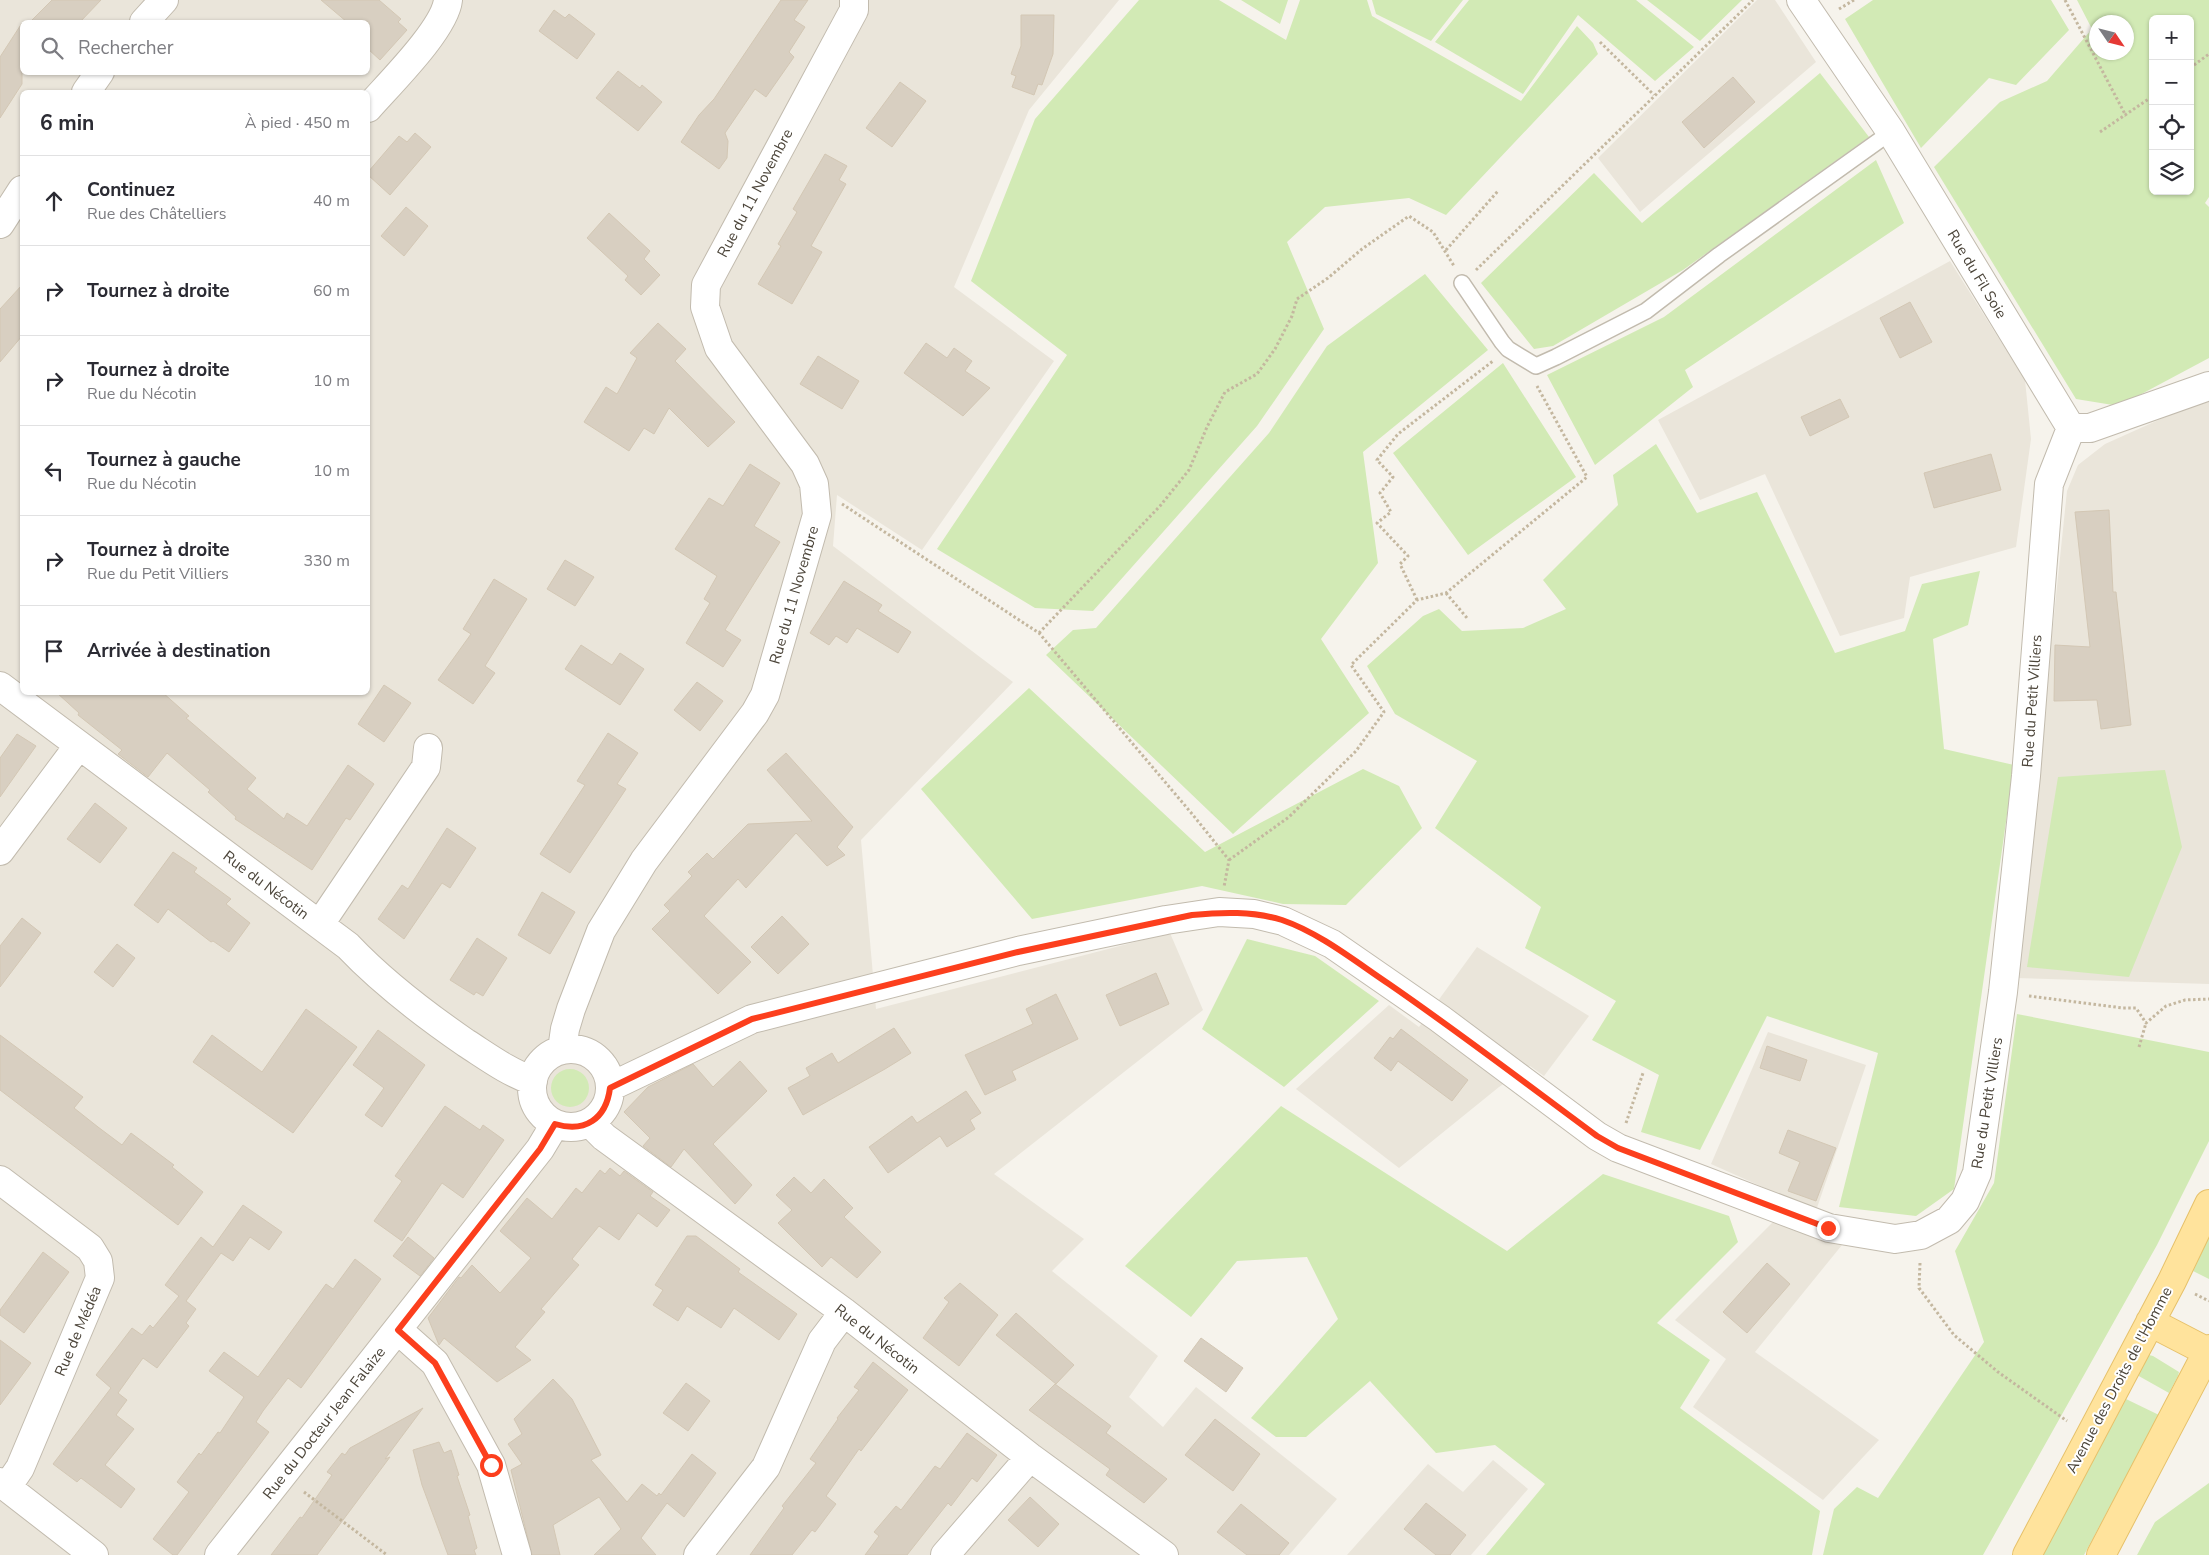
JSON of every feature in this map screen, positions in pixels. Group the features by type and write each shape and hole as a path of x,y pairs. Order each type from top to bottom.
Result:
{"main road":[{"name":"Avenue des Droits de l'Homme","path":"2027,1555 2150,1322 2209,1204"},
{"path":"2101,1555 2208,1350 2150,1322"}],"street":[{"path":"146,20 164,0"},
{"path":"370,106 438,28 447,10 448,0"},
{"name":"Rue du 11 Novembre","path":"562,1050 565,1029 571,1010 601,930 644,861 755,713 765,695 817,515 814,484 804,464 719,348 705,307 706,285 854,10 854,0"},
{"name":"Rue du Fil Soie","path":"1801,0 1891,132 2071,428"},
{"path":"87,90 98,75"},
{"path":"0,224 20,193"},
{"path":"2071,428 2090,428 2209,386"},
{"name":"Rue du Petit Villiers","path":"610,1088 752,1019 1018,952 1166,920 1219,912 1254,914 1283,921 1332,944 1439,1018 1597,1136 1618,1148 1828,1228 1895,1239 1921,1235 1949,1220 1965,1201 1977,1173 2003,992 2026,776 2049,484 2071,428"},
{"name":"Rue du Nécotin","path":"0,686 320,924 348,946 380,978 446,1029 506,1069 533,1081"},
{"path":"0,851 79,745"},
{"path":"320,924 426,767 428,748"},
{"path":"574,1049 596,1057 609,1076 610,1088 605,1108 599,1116 578,1127 566,1128 555,1124 538,1110 532,1091 533,1081 543,1061 562,1050 574,1049"},
{"name":"Rue du Nécotin","path":"590,1122 604,1137 844,1312 1030,1457 1164,1555"},
{"name":"Rue du Docteur Jean Falaize","path":"219,1555 540,1149 555,1124"},
{"name":"Rue de Médéa","path":"0,1180 90,1248 98,1261 100,1278 20,1468 3,1485"},
{"path":"698,1555 766,1467 822,1340 844,1312"},
{"path":"398,1330 435,1363 491,1465 517,1555"},
{"path":"945,1555 1030,1457"},
{"path":"3,1485 94,1555"}],"lane":[{"path":"1462,283 1508,349 1536,366 1556,358 1646,311 1719,255 1891,132"}],"path":[{"path":"1039,633 1160,506 1189,470 1207,427 1225,392 1257,374 1275,349 1292,316 1297,300 1328,278 1362,249 1409,216 1433,232 1446,250 1462,283 1753,0"},
{"path":"2065,0 2126,116"},
{"path":"1600,42 1654,95"},
{"path":"2194,65 2209,54"},
{"path":"2100,132 2149,99"},
{"path":"1446,250 1498,191"},
{"path":"1417,600 1400,564 1408,556 1377,523 1391,512 1380,493 1393,477 1378,460 1398,434 1508,349"},
{"path":"1219,912 1229,860 1289,817 1356,751 1384,712 1351,665 1417,600 1446,593 1587,477 1537,388 1536,366"},
{"path":"838,500 1039,633 1194,815 1229,860"},
{"path":"1446,593 1467,618"},
{"path":"2003,992 2122,1008 2136,1008 2146,1023"},
{"path":"2139,1047 2146,1023 2166,1006 2185,1000 2209,998"},
{"path":"1618,1148 1643,1073"},
{"path":"1921,1235 1919,1288 1954,1335 1998,1372 2070,1423"},
{"path":"297,1487 387,1555"}],"shaded area":[{"path":"0,0 1119,0 1029,110 954,287 1054,361 922,550 837,495 833,546 1013,682 861,840 876,1009 1170,933 1203,1010 994,1174 1084,1239 1052,1271 1158,1356 1129,1397 1163,1427 1196,1387 1337,1499 1289,1555 0,1555"},
{"path":"1757,0 1775,0 1816,62 1640,212 1598,158"},
{"path":"1950,261 2025,380 2031,439 2016,547 1910,577 1904,618 1840,636 1765,474 1700,500 1658,420"},
{"path":"2209,402 2209,984 2016,978 2067,491 2078,465 2105,444 2183,409"},
{"path":"1477,947 1589,1016 1544,1076 1530,1066 1499,1087 1399,1168 1296,1089 1389,1005 1419,1027"},
{"path":"1768,1032 1866,1065 1809,1231 1842,1245 1755,1352 1879,1440 1823,1500 1693,1407 1726,1359 1675,1320 1794,1201 1711,1164"},
{"path":"1493,1460 1528,1489 1471,1555 1347,1555 1428,1464 1463,1492"}],"green space":[{"path":"1139,0 1219,0 1286,40 1300,0 1367,0 1372,16 1521,101 1577,26 1593,43 1598,54 1446,215 1409,198 1325,207 1287,242 1324,329 1257,426 1093,611 1035,608 937,549 1067,355 971,281 1035,119"},
{"path":"1241,0 1288,0 1280,24"},
{"path":"1372,0 1463,0 1431,41 1376,14"},
{"path":"1469,0 1636,0 1694,47 1655,81 1578,15 1523,94 1435,42"},
{"path":"1647,0 1742,0 1700,41"},
{"path":"1873,0 2051,0 2069,30 2016,85 1989,78 1921,148 1845,19"},
{"path":"2077,0 2209,0 2209,197 2205,203 2209,207 2209,358 2119,406 2076,399 1934,167 2000,102 2047,81 2089,32 2089,60 2134,60 2134,15 2089,15 2089,23"},
{"path":"1820,73 1869,137 1683,270 1553,346 1534,349 1481,283 1594,173 1642,223"},
{"path":"1876,160 1904,223 1685,370 1693,387 1595,465 1547,375 1664,317"},
{"path":"1425,274 1488,350 1363,452 1378,563 1321,639 1369,713 1233,834 1046,655 1073,630 1096,628 1269,433 1327,346"},
{"path":"1503,363 1576,477 1468,555 1393,453"},
{"path":"1656,444 1697,513 1757,492 1835,653 1905,631 1922,584 1980,571 1968,625 1933,639 1944,749 2014,765 1954,1189 1916,1216 1839,1207 1878,1053 1767,1016 1700,1150 1641,1132 1659,1075 1592,1040 1616,1001 1525,948 1541,907 1435,828 1477,761 1395,714 1367,666 1423,616 1439,609 1462,631 1523,628 1566,609 1543,580 1618,505 1613,475"},
{"path":"1029,688 1205,852 1363,769 1399,786 1422,828 1346,905 1283,904 1202,886 1032,919 921,789"},
{"path":"2165,770 2182,847 2129,977 2027,967 2058,777"},
{"path":"1247,939 1315,956 1379,1001 1284,1087 1202,1029"},
{"path":"2017,1014 2209,1052 2209,1141 2157,1245 1983,1555 1823,1555 1834,1509 1857,1487 1878,1498 1984,1342 1955,1251 1994,1183"},
{"path":"570,1069 584,1074 589,1088 584,1102 570,1107 556,1102 551,1088 556,1074"},
{"path":"1281,1106 1507,1251 1603,1174 1729,1216 1738,1242 1657,1323 1710,1360 1680,1408 1820,1511 1812,1555 1486,1555 1545,1484 1495,1445 1436,1453 1370,1381 1306,1437 1276,1437 1251,1418 1338,1319 1307,1257 1237,1261 1191,1317 1125,1266"},
{"path":"2209,1237 2209,1279 2193,1271"},
{"path":"2149,1355 2179,1372 2169,1393 2137,1375"},
{"path":"2126,1399 2159,1415 2084,1555 2043,1555"},
{"path":"2209,1483 2209,1555 2137,1555 2155,1522"}],"building":[{"path":"52,0 101,0 82,20 32,20"},
{"path":"321,0 379,0 401,19 398,22 407,30 380,60 370,51 370,20 345,20"},
{"path":"781,0 808,0 794,20 805,27 789,52 794,57 766,97 755,89 725,133 728,141 727,158 719,169 681,142 699,115 714,99"},
{"path":"554,10 565,18 569,14 595,34 577,59 539,31"},
{"path":"1021,15 1054,15 1053,54 1042,85 1038,84 1034,95 1012,87 1016,76 1011,74 1021,46"},
{"path":"20,26 20,75 22,75 22,84 0,118 0,57"},
{"path":"618,71 640,88 642,85 662,102 638,131 596,98"},
{"path":"1733,77 1755,102 1704,148 1682,122"},
{"path":"900,82 926,101 892,147 866,128"},
{"path":"415,133 431,147 390,195 370,177 370,170 399,136 407,142"},
{"path":"825,154 847,166 839,180 846,184 811,246 822,252 792,304 758,284 781,246 778,244 797,212 793,209"},
{"path":"406,207 428,226 404,256 381,236"},
{"path":"609,213 650,251 644,259 660,275 641,295 625,280 628,276 587,238"},
{"path":"20,287 20,338 0,362 0,309"},
{"path":"1910,302 1932,342 1900,358 1880,318"},
{"path":"658,323 686,349 675,361 735,422 708,447 669,408 654,434 644,428 629,451 584,422 606,387 617,394 637,358 630,353"},
{"path":"926,343 947,358 954,348 972,361 965,371 990,388 963,416 904,373"},
{"path":"818,356 859,381 842,409 800,384"},
{"path":"1840,399 1849,417 1810,436 1801,417"},
{"path":"1991,454 2001,490 1934,508 1924,473"},
{"path":"750,464 780,483 754,526 780,542 725,630 741,640 723,667 686,643 710,603 704,599 717,576 675,549 709,498 723,506"},
{"path":"2109,510 2113,592 2116,592 2131,725 2101,729 2097,700 2054,701 2055,645 2090,647 2075,512"},
{"path":"565,560 594,577 575,606 547,589"},
{"path":"494,579 527,599 485,666 495,673 473,704 438,680 471,634 463,629"},
{"path":"844,581 882,605 878,611 911,632 898,653 857,628 847,643 836,636 829,645 810,633"},
{"path":"581,645 612,665 620,653 644,669 620,705 565,669"},
{"path":"697,682 723,701 700,731 674,710"},
{"path":"384,685 411,703 384,742 358,724"},
{"path":"59,695 165,695 189,716 186,718 256,778 247,789 284,819 287,813 307,826 348,765 374,784 350,820 346,818 312,870 235,819 236,817 208,792 210,790 167,753 148,777 118,754 122,750 78,715 79,713"},
{"path":"608,733 638,753 617,784 626,789 570,873 540,854 585,785 577,781"},
{"path":"17,734 36,746 0,797 0,758"},
{"path":"786,753 853,827 837,847 845,855 827,866 796,833 746,888 738,879 704,916 751,962 718,994 652,929 670,911 664,905 692,876 688,872 707,853 713,859 748,824 812,821 767,770"},
{"path":"95,803 127,828 100,863 67,839"},
{"path":"447,828 476,848 450,888 442,883 404,939 378,919 402,885 408,889"},
{"path":"173,852 197,868 194,872 231,899 226,904 250,923 229,952 213,941 211,942 168,909 158,923 134,905"},
{"path":"542,892 575,912 550,954 518,935"},
{"path":"782,916 809,944 778,974 751,947"},
{"path":"22,918 41,933 0,987 0,946"},
{"path":"477,938 507,958 483,996 476,992 474,995 450,980"},
{"path":"117,944 135,958 113,987 94,972"},
{"path":"1156,973 1169,1004 1120,1026 1106,995"},
{"path":"1056,994 1078,1039 1012,1071 1016,1080 985,1095 965,1055 1033,1024 1026,1009"},
{"path":"306,1009 357,1047 293,1133 193,1062 212,1035 262,1072"},
{"path":"894,1028 911,1053 803,1115 788,1088 810,1076 806,1068 832,1053 838,1063"},
{"path":"1401,1029 1468,1080 1452,1101 1398,1061 1391,1071 1374,1058 1390,1037 1393,1039"},
{"path":"378,1030 425,1065 382,1127 365,1115 384,1088 353,1065"},
{"path":"0,1035 83,1097 74,1108 98,1127 122,1145 131,1133 174,1165 172,1167 203,1192 178,1225 0,1090"},
{"path":"1767,1046 1807,1060 1800,1081 1760,1068"},
{"path":"740,1061 767,1091 713,1144 752,1185 735,1204 684,1149 671,1167 643,1146 650,1138 624,1112 648,1087 693,1064 713,1087"},
{"path":"966,1091 981,1113 970,1120 975,1129 947,1147 940,1136 888,1173 869,1147 912,1116 917,1123"},
{"path":"445,1106 480,1130 483,1125 504,1140 463,1198 442,1183 402,1241 374,1221 402,1181 395,1176"},
{"path":"1788,1130 1836,1148 1816,1201 1788,1191 1800,1162 1779,1153"},
{"path":"610,1168 620,1176 624,1171 653,1192 650,1196 670,1210 657,1227 638,1213 619,1240 599,1226 572,1259 579,1265 541,1309 545,1312 515,1347 531,1360 497,1382 444,1338 439,1345 428,1318 459,1277 461,1278 472,1265 500,1293 531,1258 500,1231 527,1198 552,1219 576,1188 582,1193 600,1170 605,1174"},
{"path":"794,1177 811,1193 824,1179 853,1208 844,1217 881,1252 857,1278 831,1257 822,1267 778,1223 792,1210 776,1195"},
{"path":"243,1205 282,1232 269,1250 250,1237 233,1261 221,1253 186,1301 196,1309 186,1323 189,1326 157,1368 143,1358 118,1393 127,1400 116,1415 134,1429 105,1465 135,1489 121,1508 81,1478 77,1482 53,1464 111,1388 96,1375 132,1328 142,1335 150,1325 153,1328 179,1296 165,1285 201,1237 213,1247"},
{"path":"687,1236 696,1236 740,1269 738,1272 797,1314 779,1340 734,1308 721,1328 687,1306 678,1321 653,1305 663,1290 655,1285"},
{"path":"408,1237 434,1258 420,1276 393,1256"},
{"path":"43,1252 69,1272 24,1333 0,1315 0,1310"},
{"path":"355,1259 381,1279 301,1388 288,1378 263,1411 256,1422 269,1432 177,1555 173,1555 153,1539 189,1492 177,1482 199,1453 201,1455 218,1432 220,1433 244,1397 209,1371 224,1352 258,1377 326,1284 333,1289"},
{"path":"1767,1263 1790,1284 1747,1333 1723,1312"},
{"path":"960,1283 998,1315 959,1366 923,1338 949,1302 944,1298"},
{"path":"1016,1313 1074,1365 1056,1384 996,1335"},
{"path":"1201,1338 1243,1368 1226,1392 1184,1361"},
{"path":"0,1340 31,1363 0,1405"},
{"path":"873,1362 908,1390 861,1451 859,1449 826,1496 836,1504 815,1532 812,1530 792,1555 750,1555 784,1508 782,1506 816,1463 810,1459 837,1418 859,1390 854,1387"},
{"path":"553,1379 572,1399 601,1455 591,1460 627,1502 642,1484 657,1496 659,1493 661,1495 692,1454 716,1473 684,1517 667,1503 641,1538 656,1555 594,1555 621,1529 599,1497 553,1525 560,1555 532,1555 511,1470 522,1464 508,1444 522,1434 514,1419"},
{"path":"686,1383 710,1401 688,1431 663,1413"},
{"path":"1055,1384 1111,1426 1106,1433 1167,1479 1144,1503 1106,1475 1110,1469 1029,1410"},
{"path":"423,1408 385,1459 390,1457 317,1555 271,1555 300,1517 302,1518 332,1475 327,1472 342,1453 345,1455 350,1448"},
{"path":"1215,1419 1260,1454 1233,1491 1185,1455"},
{"path":"967,1433 997,1455 977,1482 972,1478 951,1506 948,1503 907,1555 865,1555 879,1536 874,1532 896,1506 901,1510 935,1466 940,1469"},
{"path":"439,1442 444,1453 451,1450 459,1475 457,1476 470,1515 468,1516 477,1548 474,1550 476,1555 448,1555 422,1485 413,1450"},
{"path":"1030,1497 1059,1524 1038,1547 1008,1520"},
{"path":"1426,1503 1466,1535 1450,1555 1436,1555 1404,1529"},
{"path":"1241,1504 1289,1543 1279,1555 1247,1555 1217,1532"}],"route":[{"path":"491,1465 435,1363 398,1330 540,1149 555,1124 566,1128 578,1127 590,1122 599,1116 605,1108 610,1088 752,1019 1018,952 1192,915 1219,912 1254,914 1283,921 1332,944 1439,1018 1597,1136 1618,1148 1828,1228"}]}
